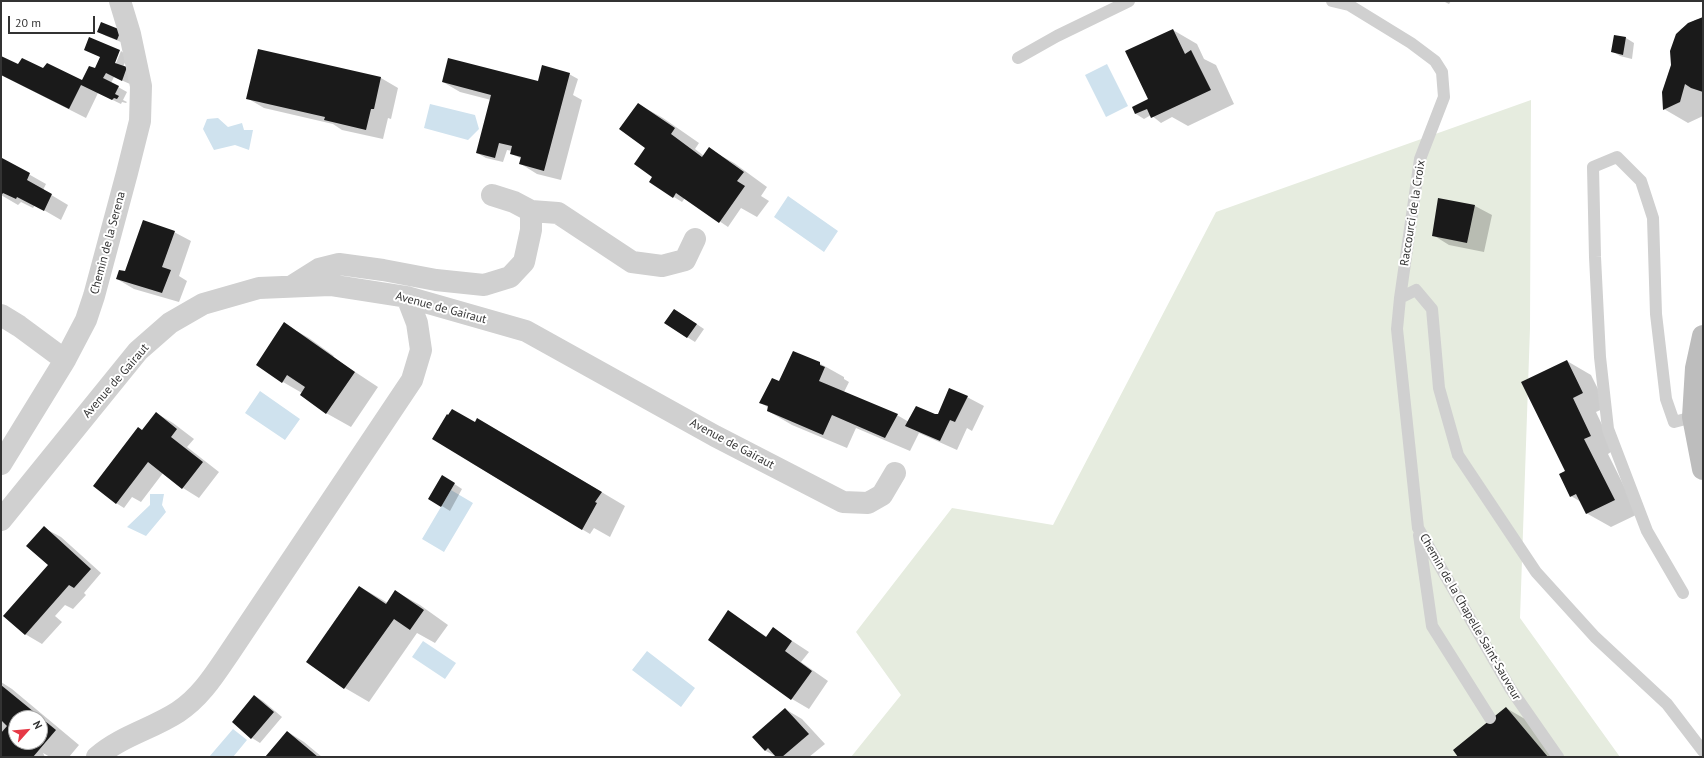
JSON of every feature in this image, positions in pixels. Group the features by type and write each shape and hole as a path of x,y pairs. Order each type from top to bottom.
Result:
{"street":[{"name":"Chemin de la Serena","path":"1,464 65,360 86,320 94,296 140,121 141,86 130,34 120,1"},
{"path":"492,195 514,202 531,211 558,213 632,262 662,266 685,260 695,240"},
{"path":"291,287 319,269 339,264 383,270 436,280 484,285 510,277 524,262 531,230 531,211"},
{"name":"Avenue de Gairaut","path":"1,520 138,351 170,323 203,304 259,288 330,285 407,297 526,331 715,436 843,502 868,503 877,498 882,495 895,473"},
{"path":"97,757 107,748 178,712 193,701 206,686 230,652 412,380 420,350 417,323 407,297"},
{"path":"1,315 19,326 65,360"},
{"path":"1703,336 1696,368 1693,417 1703,469"}],"lane":[{"path":"1018,58 1057,36 1128,1"},
{"name":"Raccourci de la Croix","path":"1332,1 1349,5 1411,43 1435,61 1442,72 1444,97 1420,159 1400,298"},
{"path":"1683,593 1647,531 1608,429 1600,357 1593,167 1617,157 1641,181 1654,218 1656,314 1666,399 1674,422 1693,417"},
{"path":"1400,298 1416,290 1432,309 1439,388 1458,455 1536,572 1595,637 1667,704 1703,751"},
{"name":"Chemin de la Chapelle Saint-Sauveur","path":"1400,298 1397,329 1418,528 1510,688 1558,757"},
{"path":"1418,528 1432,626 1490,718"}],"shaded area":[{"path":"1531,100 1530,328 1520,618 1620,757 851,757 901,695 856,632 952,508 1053,525 1216,212"}],"water":[{"path":"1107,64 1128,106 1106,117 1085,75"},
{"path":"430,104 475,115 479,129 468,140 424,128"},
{"path":"218,118 228,127 242,123 244,130 253,130 249,150 235,145 214,150 203,129 207,119"},
{"path":"788,196 838,231 824,252 774,217"},
{"path":"260,391 300,419 285,440 245,413"},
{"path":"451,490 473,503 444,552 422,539"},
{"path":"150,494 164,494 162,505 166,512 146,536 127,527 150,505"},
{"path":"423,641 456,663 445,679 412,657"},
{"path":"647,651 695,688 681,707 632,670"},
{"path":"233,729 247,740 233,757 209,757"}],"building":[{"path":"1703,17 1703,92 1691,88 1685,84 1680,102 1663,110 1662,92 1671,65 1670,51 1676,34 1688,23"},
{"path":"101,22 121,30 117,40 97,32"},
{"path":"1173,29 1185,54 1191,50 1211,90 1151,118 1147,109 1135,114 1132,107 1148,99 1125,51"},
{"path":"1614,35 1626,37 1623,55 1611,52"},
{"path":"89,37 120,50 115,63 127,67 122,81 106,73 103,78 119,86 115,94 119,96 117,99 114,98 112,100 81,85 69,109 1,75 1,56 18,64 22,58 43,68 47,63 82,80 89,66 95,68 100,57 84,50"},
{"path":"258,49 381,77 374,109 371,109 366,130 324,120 325,117 246,99"},
{"path":"448,58 538,81 542,65 570,73 544,171 519,164 521,157 510,154 512,146 499,143 495,158 476,153 491,95 442,82"},
{"path":"638,103 675,128 671,134 702,157 709,147 744,172 737,181 745,186 719,223 676,193 673,198 649,182 652,177 634,164 645,148 619,129"},
{"path":"2,158 30,173 27,180 52,194 44,211 17,197 16,199 3,193 1,196"},
{"path":"1438,198 1475,205 1467,243 1432,236"},
{"path":"143,220 175,231 162,267 171,270 162,293 116,279 119,270 125,271"},
{"path":"674,309 697,324 687,338 664,323"},
{"path":"284,322 355,372 326,414 300,395 305,387 287,375 282,383 256,365"},
{"path":"793,351 820,362 820,365 825,367 819,381 898,414 885,438 832,415 823,435 767,411 768,406 759,403 772,378 779,381"},
{"path":"1567,360 1583,393 1573,398 1591,436 1584,439 1615,500 1586,514 1576,494 1570,497 1559,474 1565,471 1521,382"},
{"path":"949,388 968,396 955,422 950,420 940,441 905,426 916,406 938,414"},
{"path":"452,409 475,422 477,418 602,492 595,502 597,503 582,530 432,439 447,414 448,415"},
{"path":"156,412 177,429 171,437 203,462 182,489 148,462 116,504 93,486 138,427 142,430"},
{"path":"442,475 455,483 441,507 428,499"},
{"path":"44,526 91,569 74,588 69,585 25,635 3,616 48,565 26,546"},
{"path":"359,586 386,604 395,590 424,610 410,630 394,619 344,689 306,662"},
{"path":"728,610 766,637 773,627 792,641 785,651 812,671 791,700 708,640"},
{"path":"1,685 32,710 8,710 8,750 39,750 33,757 1,757 1,733 7,726 1,720"},
{"path":"254,695 274,712 251,739 232,722"},
{"path":"1506,707 1548,757 1458,757 1453,750"},
{"path":"785,708 809,734 782,757 776,757 768,748 765,751 752,737"},
{"path":"48,723 56,730 48,739"},
{"path":"287,731 318,757 265,757"}]}
